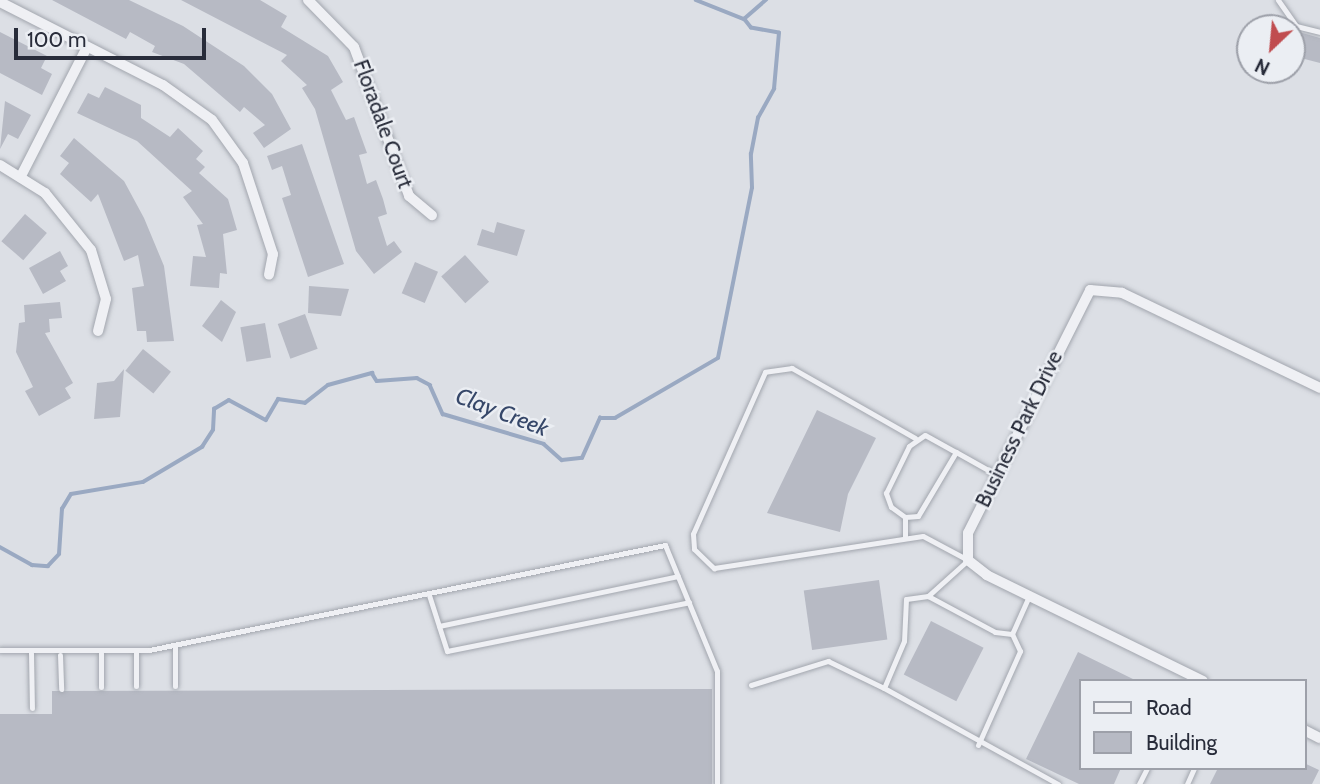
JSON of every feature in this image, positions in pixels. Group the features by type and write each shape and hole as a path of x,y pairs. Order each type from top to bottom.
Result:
{"street":[{"name":"Floradale Court","path":"309,0 354,47 409,196 432,215"},
{"path":"0,2 188,100 229,141 243,163 273,254 269,275"},
{"path":"21,176 87,47"},
{"path":"0,165 21,176 63,211 91,250 106,299 98,331"},
{"name":"Business Park Drive","path":"968,560 968,533 1090,290 1122,293 1320,388"},
{"path":"968,560 1029,596 1199,679"}],"lane":[{"path":"1278,0 1296,26 1320,32"},
{"path":"884,688 904,641 906,599 928,596 968,560 923,536 905,536 714,568 701,561 693,534 765,372 792,369 915,438"},
{"path":"905,517 891,507 886,493 915,438 925,435 997,475"},
{"path":"905,517 927,509 956,452"},
{"path":"905,517 905,536"},
{"path":"0,650 60,655 136,651 175,645 665,545 717,671 717,784"},
{"path":"439,626 678,576"},
{"path":"429,594 447,651 689,602"},
{"path":"928,596 995,632 1012,634"},
{"path":"978,745 1020,651 1012,634 1029,596"},
{"path":"175,645 175,686"},
{"path":"136,651 136,686"},
{"path":"31,653 32,708"},
{"path":"101,653 101,687"},
{"path":"60,655 61,689"},
{"path":"751,685 828,661 956,724 978,745 1058,784"}],"building":[{"path":"52,0 129,0 183,26 244,66 272,94 291,129 264,148 253,133 265,125 244,107 240,112 184,64 152,52 155,46 130,32 126,39"},
{"path":"181,0 260,0 287,16 281,27 328,56 343,82 331,90 346,120 354,117 367,153 359,155 367,184 376,180 383,199 387,214 378,217 387,246 394,241 402,252 374,274 356,251 315,109 302,88 307,85 281,61 287,55"},
{"path":"0,32 47,56 41,68 52,74 42,95 0,73"},
{"path":"1306,34 1320,38 1320,63 1306,59"},
{"path":"105,87 141,105 141,118 170,137 178,128 203,151 196,159 205,167 199,173 228,199 237,230 223,234 227,274 220,273 219,288 190,286 193,256 206,257 197,225 203,224 183,197 192,191 137,141 77,113 88,93 99,98"},
{"path":"5,101 31,115 18,139 8,134 0,149"},
{"path":"74,138 124,181 144,218 164,266 174,341 147,342 146,331 137,331 132,288 144,286 138,255 124,261 98,194 91,202 60,174 69,163 60,156"},
{"path":"302,144 344,264 308,277 282,198 291,195 282,166 272,170 267,156"},
{"path":"25,214 47,233 23,260 1,241"},
{"path":"497,222 525,230 517,256 477,245 482,229 494,233"},
{"path":"60,251 68,266 60,271 66,281 43,294 29,268"},
{"path":"465,255 489,282 465,303 441,276"},
{"path":"415,262 438,272 425,303 402,293"},
{"path":"309,286 349,289 341,316 308,313"},
{"path":"221,300 236,312 222,342 202,326"},
{"path":"60,302 62,318 49,319 50,332 45,333 73,383 65,388 71,398 39,416 25,391 33,387 16,352 19,323 25,322 24,305"},
{"path":"305,314 318,349 290,359 278,324"},
{"path":"265,323 271,357 246,362 240,327"},
{"path":"143,349 171,372 153,393 125,371"},
{"path":"124,369 120,417 94,419 97,383 114,381"},
{"path":"817,410 876,438 848,494 840,532 767,513"},
{"path":"879,580 887,639 812,650 804,591"},
{"path":"931,621 984,648 956,701 904,674"},
{"path":"1078,652 1133,679 1078,679 1078,770 1120,770 1114,784 1079,784 1026,759"},
{"path":"712,689 712,784 0,784 0,714 52,714 52,691"},
{"path":"1306,764 1319,770 1312,784 1210,784 1217,770 1306,770"}],"waterway":[{"path":"696,0 744,19 766,0"},
{"name":"Clay Creek","path":"0,547 32,565 48,566 59,554 62,509 71,494 143,482 202,447 213,430 214,409 229,400 266,420 278,399 305,403 328,385 372,373 377,381 417,378 430,385 443,414 544,444 562,460 582,458 600,418 615,418 718,358 752,188 751,154 758,118 774,89 779,33 751,28 744,19"}]}
